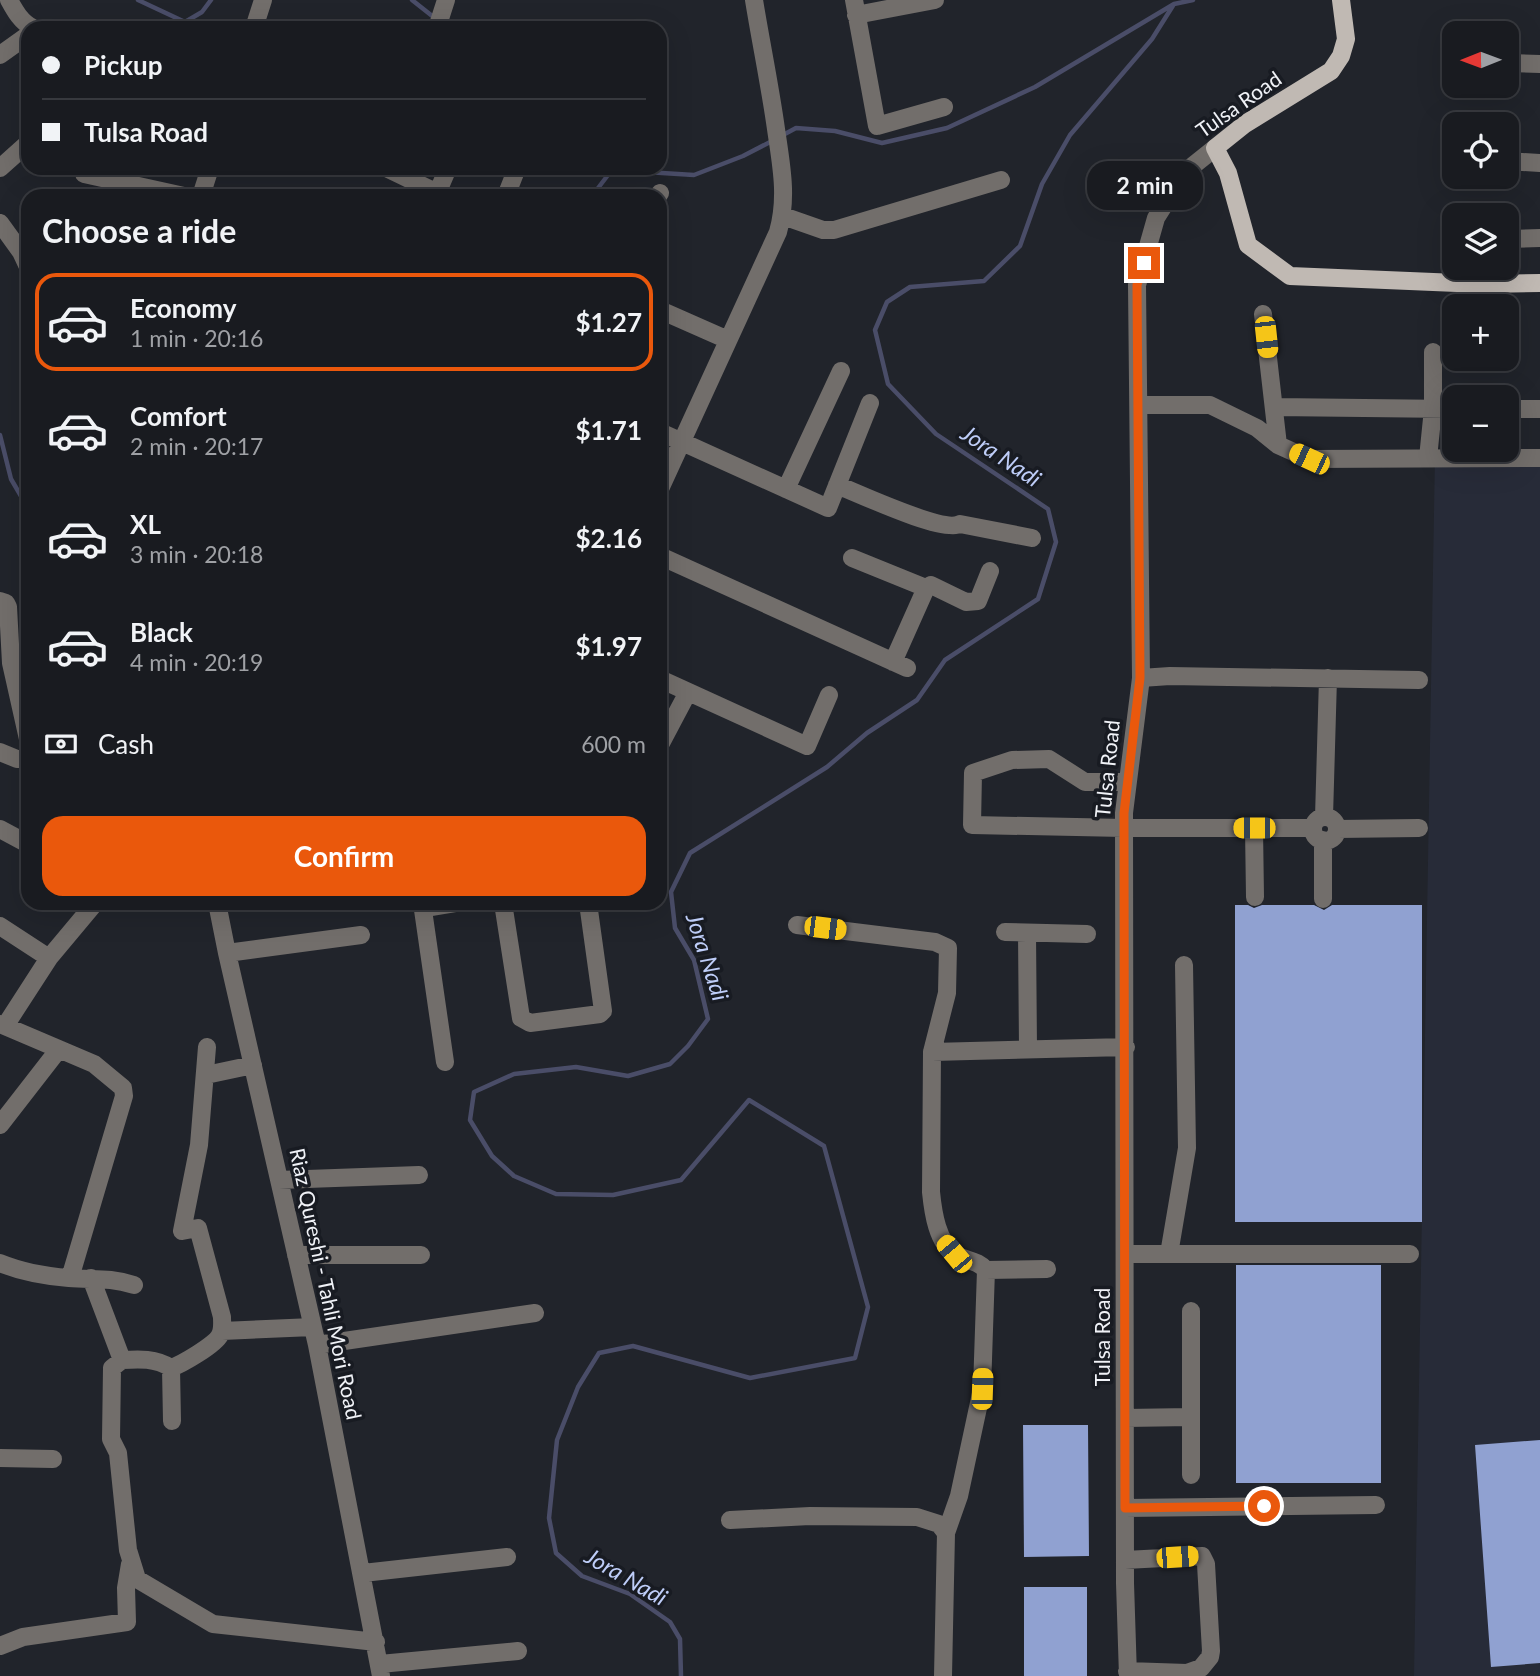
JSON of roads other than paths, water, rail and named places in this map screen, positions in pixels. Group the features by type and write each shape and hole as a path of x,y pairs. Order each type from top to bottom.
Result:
{"main road":[{"name":"Tulsa Road","path":"1214,148 1245,124 1331,71 1342,56 1346,39 1341,0"},
{"path":"1214,148 1228,173 1248,244 1290,276 1481,285 1540,283"}],"street":[{"path":"9,0 23,21"},
{"path":"256,21 263,0"},
{"path":"667,473 783,216 784,187 754,0"},
{"path":"935,0 855,8 877,126 944,107"},
{"path":"0,55 21,40"},
{"path":"1519,63 1540,64"},
{"name":"Tulsa Road","path":"1128,1673 1125,1560 1124,828 1140,678 1137,285 1156,218 1185,172 1214,148"},
{"path":"0,169 21,150"},
{"path":"1519,162 1540,163"},
{"path":"89,175 152,189"},
{"path":"400,175 427,189"},
{"path":"783,216 822,230 834,230 1001,180"},
{"path":"0,223 21,251"},
{"path":"1519,238 1540,237"},
{"path":"667,313 728,340"},
{"path":"1263,314 1278,445"},
{"path":"1428,458 1433,409 1433,352"},
{"path":"786,489 841,371"},
{"path":"667,435 828,508 870,403"},
{"path":"1139,405 1210,405 1257,428 1278,445 1309,459 1540,458"},
{"path":"1274,407 1442,409"},
{"path":"1519,409 1540,409"},
{"path":"837,485 930,522 951,527 960,524 1032,538"},
{"path":"852,558 926,588"},
{"path":"667,559 900,665 926,588 931,585 972,603 978,601 990,571"},
{"path":"0,601 8,607 11,663 21,708"},
{"path":"1140,678 1170,676 1419,680"},
{"path":"1323,899 1328,678"},
{"path":"667,682 807,746 829,695"},
{"path":"667,731 688,692"},
{"path":"0,752 21,759"},
{"path":"1128,782 1085,782 1049,759 1012,760 973,773 972,825 1419,828"},
{"path":"1254,828 1255,897"},
{"path":"0,829 21,840"},
{"path":"70,1278 124,1096 123,1088 94,1064 3,1025 49,958 89,910"},
{"name":"Riaz Qureshi - Tahli Mori Road","path":"218,910 317,1345 381,1670"},
{"path":"423,910 445,1062"},
{"path":"504,910 522,1018 530,1023 600,1014 604,1011 589,910"},
{"path":"797,925 935,942 948,948 947,993 932,1052 930,1192 933,1212 944,1242 954,1254 981,1263 986,1270 982,1389 959,1496 946,1533 943,1676"},
{"path":"0,926 49,958"},
{"path":"1004,932 1087,934"},
{"path":"1027,933 1028,1049"},
{"path":"227,953 361,935"},
{"path":"1169,1254 1187,1149 1184,965"},
{"path":"171,1368 218,1339 222,1331 222,1317 198,1228 182,1231 198,1145 207,1047"},
{"path":"932,1052 1126,1047"},
{"path":"0,1125 59,1049"},
{"path":"206,1075 253,1065"},
{"path":"279,1180 419,1175"},
{"path":"1126,1254 1409,1254"},
{"path":"296,1255 421,1255"},
{"path":"0,1263 20,1271 70,1278 114,1278 134,1285"},
{"path":"986,1270 1047,1269"},
{"path":"91,1278 122,1360"},
{"path":"1191,1311 1191,1475"},
{"path":"317,1345 535,1313"},
{"path":"222,1331 313,1327"},
{"path":"0,1646 23,1637 127,1622 126,1588 130,1562 118,1453 111,1439 112,1368 122,1360 162,1362 171,1368"},
{"path":"171,1368 172,1421"},
{"path":"1125,1418 1191,1417"},
{"path":"0,1458 53,1459"},
{"path":"1125,1508 1376,1505"},
{"path":"730,1520 810,1516 917,1517 939,1524 946,1533"},
{"path":"1125,1560 1202,1556 1206,1564 1211,1651 1210,1657 1201,1668 1187,1673 1128,1673"},
{"path":"363,1573 507,1558"},
{"path":"130,1562 137,1579 213,1625 376,1642"},
{"path":"381,1670 517,1651"}],"waterway":[{"path":"138,0 183,21"},
{"path":"187,21 202,12 211,0"},
{"path":"412,0 436,19"},
{"path":"783,135 796,128 835,131 882,143 947,128 1035,87 1174,4 1193,0"},
{"name":"Jora Nadi","path":"681,1676 680,1639 670,1622 630,1594 582,1576 556,1553 549,1518 557,1440 578,1387 599,1353 633,1346 750,1378 855,1358 868,1307 824,1146 749,1100 681,1180 613,1195 556,1194 514,1176 492,1156 470,1120 474,1092 514,1074 576,1067 628,1076 670,1064 688,1046 708,1019 694,960 675,928 671,892 690,853 827,767 867,733 917,700 945,660 1038,599 1056,542 1048,509 936,434 888,384 875,330 887,302 910,287 984,281 1020,246 1042,184 1070,135 1152,39 1174,4"},
{"path":"667,173 694,175 743,156 772,141"},
{"path":"597,189 608,175"},
{"path":"0,435 11,479 21,496"}]}
